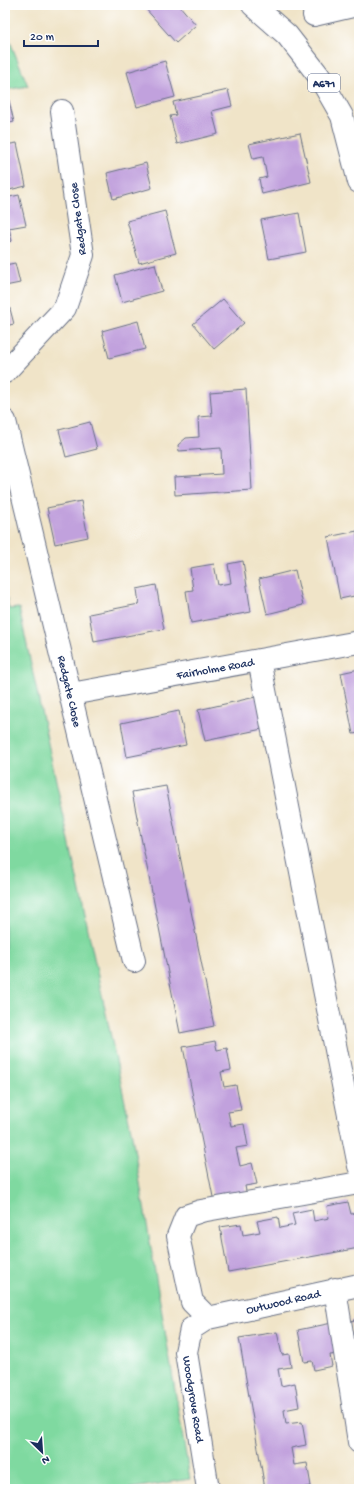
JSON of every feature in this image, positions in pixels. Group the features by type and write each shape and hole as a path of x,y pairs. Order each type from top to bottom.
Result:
{"main road":[{"name":"A671","path":"253,5 288,35 319,76 342,116 359,182"},
{"path":"314,15 356,5"},
{"name":"Redgate Close","path":"5,372 65,308 83,255 62,111"},
{"name":"Redgate Close","path":"5,421 134,961"},
{"name":"Fairholme Road","path":"71,694 359,642"},
{"path":"259,660 359,1166"},
{"path":"208,1318 192,1302 190,1295 178,1236 186,1216 201,1211 359,1182"},
{"name":"Outwood Road","path":"208,1318 335,1289 359,1285"},
{"path":"335,1289 355,1394 359,1442"},
{"name":"Woodgrove Road","path":"208,1318 191,1329 186,1352 208,1489"}],"green space":[{"path":"5,29 28,86 5,90"},
{"path":"5,591 9,609 19,608 131,1130 190,1479 126,1489 5,1489"}],"building":[{"path":"146,5 179,5 196,25 176,43 144,7"},
{"path":"165,61 175,97 137,107 127,72"},
{"path":"228,90 232,106 212,111 218,134 177,144 170,116 176,115 173,102"},
{"path":"7,92 14,122 5,124 5,93"},
{"path":"5,125 8,138 5,138"},
{"path":"300,133 311,182 262,194 259,179 267,177 263,157 253,159 249,144"},
{"path":"17,143 26,186 5,191 5,145"},
{"path":"146,163 152,188 113,199 107,173"},
{"path":"19,195 26,225 9,228 12,241 5,243 5,198"},
{"path":"165,211 176,253 139,263 127,221"},
{"path":"299,213 306,252 269,259 261,220"},
{"path":"15,263 20,283 5,286 5,265"},
{"path":"155,264 162,291 122,302 115,275"},
{"path":"5,290 14,324 5,326"},
{"path":"223,299 244,323 214,349 193,324"},
{"path":"138,321 145,349 109,358 102,331"},
{"path":"246,389 252,490 175,495 174,477 222,474 221,448 179,451 178,445 186,438 199,437 198,417 212,416 210,392"},
{"path":"90,422 97,449 66,457 59,430"},
{"path":"81,501 88,537 55,544 47,508"},
{"path":"357,531 359,595 340,599 328,537"},
{"path":"243,561 251,612 191,623 186,591 193,590 190,568 214,564 218,585 231,583 228,564"},
{"path":"295,570 303,605 267,614 259,579"},
{"path":"156,585 164,629 94,642 89,614 139,604 137,589"},
{"path":"359,669 359,733 353,734 341,673"},
{"path":"260,696 267,728 205,741 198,710"},
{"path":"179,711 186,745 127,757 121,723"},
{"path":"166,786 214,1026 180,1033 132,792"},
{"path":"215,1041 217,1050 227,1048 231,1070 221,1072 224,1087 236,1085 241,1110 228,1112 231,1126 244,1124 248,1146 236,1148 240,1166 252,1163 257,1184 245,1186 247,1196 214,1202 183,1047"},
{"path":"348,1202 351,1214 359,1213 359,1248 228,1272 220,1227 241,1224 243,1235 260,1232 257,1221 278,1217 280,1228 295,1225 292,1213 312,1209 314,1221 329,1218 327,1206"},
{"path":"359,1319 359,1356 358,1356 351,1321"},
{"path":"332,1323 338,1354 330,1355 332,1366 314,1370 312,1361 304,1362 298,1330"},
{"path":"277,1332 282,1355 289,1354 291,1367 278,1369 281,1386 295,1383 299,1407 284,1410 286,1424 302,1422 306,1445 291,1448 294,1465 307,1463 311,1486 297,1489 265,1489 239,1338"}]}
